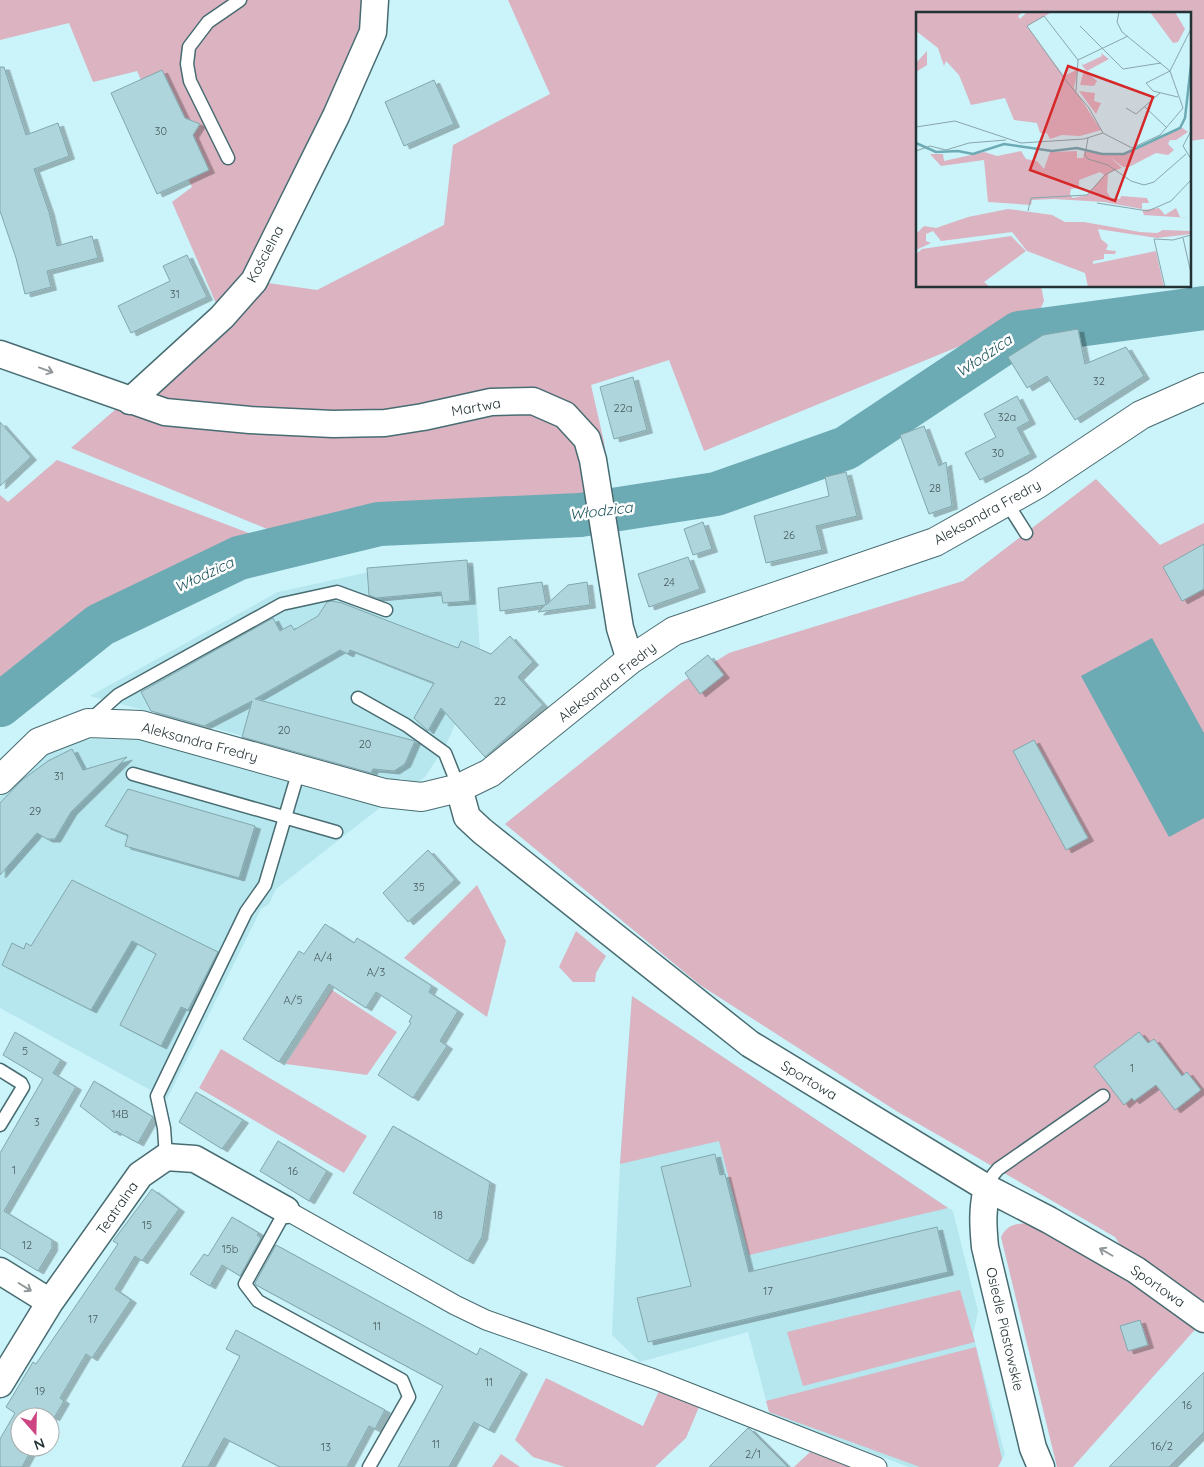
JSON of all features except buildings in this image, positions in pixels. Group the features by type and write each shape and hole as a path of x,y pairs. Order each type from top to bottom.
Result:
{"street":[{"name":"Kościelna","path":"130,400 222,317 254,281 336,116 373,32 375,0"},
{"path":"0,354 130,400"},
{"name":"Aleksandra Fredry","path":"0,780 39,742 88,723 141,725 384,793 422,796 459,788 490,773 630,660 674,631 935,542 1007,503 1141,416 1204,387"},
{"name":"Martwa","path":"130,400 165,412 250,420 333,424 385,423 424,418 491,402 533,401 565,415 587,439 594,468 620,628 630,660"},
{"name":"Sportowa","path":"459,788 467,817 750,1044 987,1188 1049,1220 1136,1270 1204,1319"},
{"path":"166,1158 195,1159 455,1305 486,1320 654,1379 877,1467"},
{"name":"Teatralna","path":"0,1384 50,1302 140,1176 166,1158"},
{"name":"Osiedle Piastowskie","path":"987,1188 982,1220 985,1247 1033,1448 1041,1467"},
{"path":"0,1271 50,1302"}],"lane":[{"path":"228,158 190,81 187,64 190,48 208,22 240,0"},
{"path":"1007,503 1026,533"},
{"path":"88,723 118,695 282,604 337,592 386,610"},
{"path":"358,698 406,725 446,753 459,788"},
{"path":"166,1158 164,1128 156,1096 246,912 265,885 299,770"},
{"path":"134,774 336,832"},
{"path":"0,1070 22,1083 23,1087 0,1125"},
{"path":"987,1188 998,1169 1103,1096"},
{"path":"286,1210 245,1284 258,1301 402,1380 409,1397 369,1467"}],"shaded area":[{"path":"0,0 375,0 254,281 317,290 444,225 453,145 550,94 508,0 1204,0 1204,139 1192,141 1192,12 916,12 916,288 1041,288 1044,301 1038,314 704,451 669,360 591,385 604,442 612,506 580,515 379,524 239,558 100,625 0,705 0,495 8,502 57,460 259,537 272,531 71,448 116,409 130,401 222,317 172,202 192,187 137,71 93,82 69,23 0,40"},
{"path":"1096,479 1160,545 1204,523 1204,1319 1136,1270 1115,1237 898,1112 700,985 505,824 682,682 729,653 963,581"},
{"path":"474,566 481,665 446,745 425,777 416,783 400,778 398,781 247,737 90,696 278,592 374,571"},
{"path":"1152,638 1204,733 1204,818 1169,837 1081,676"},
{"path":"91,739 142,740 409,785 276,889 269,904 261,909 167,1099 0,1008 0,797 47,750"},
{"path":"477,885 506,941 487,1017 404,958"},
{"path":"576,931 606,956 596,973 595,982 573,982 559,967"},
{"path":"332,990 397,1032 367,1075 286,1064"},
{"path":"632,996 953,1211 978,1311 973,1335 1005,1454 998,1467 909,1467 770,1415 748,1332 640,1362 612,1335 620,1164"},
{"path":"632,996 948,1208 749,1255 719,1141 620,1164"},
{"path":"221,1049 367,1136 344,1173 199,1088"},
{"path":"1029,1223 1049,1225 1199,1325 1073,1467 1057,1467 1001,1237 1006,1229 1012,1226"},
{"path":"960,1290 975,1342 803,1386 787,1332"},
{"path":"976,1347 1002,1459 998,1467 920,1467 769,1412 766,1401"},
{"path":"546,1378 643,1426 659,1391 699,1407 686,1438 655,1467 565,1467 533,1457 515,1440"},
{"path":"810,1452 851,1467 794,1467"},
{"path":"501,1454 520,1467 492,1467"}],"waterway":[{"name":"Włodzica","path":"0,705 100,625 239,558 379,524 580,515 716,494 846,448 1019,333 1204,308"}]}
